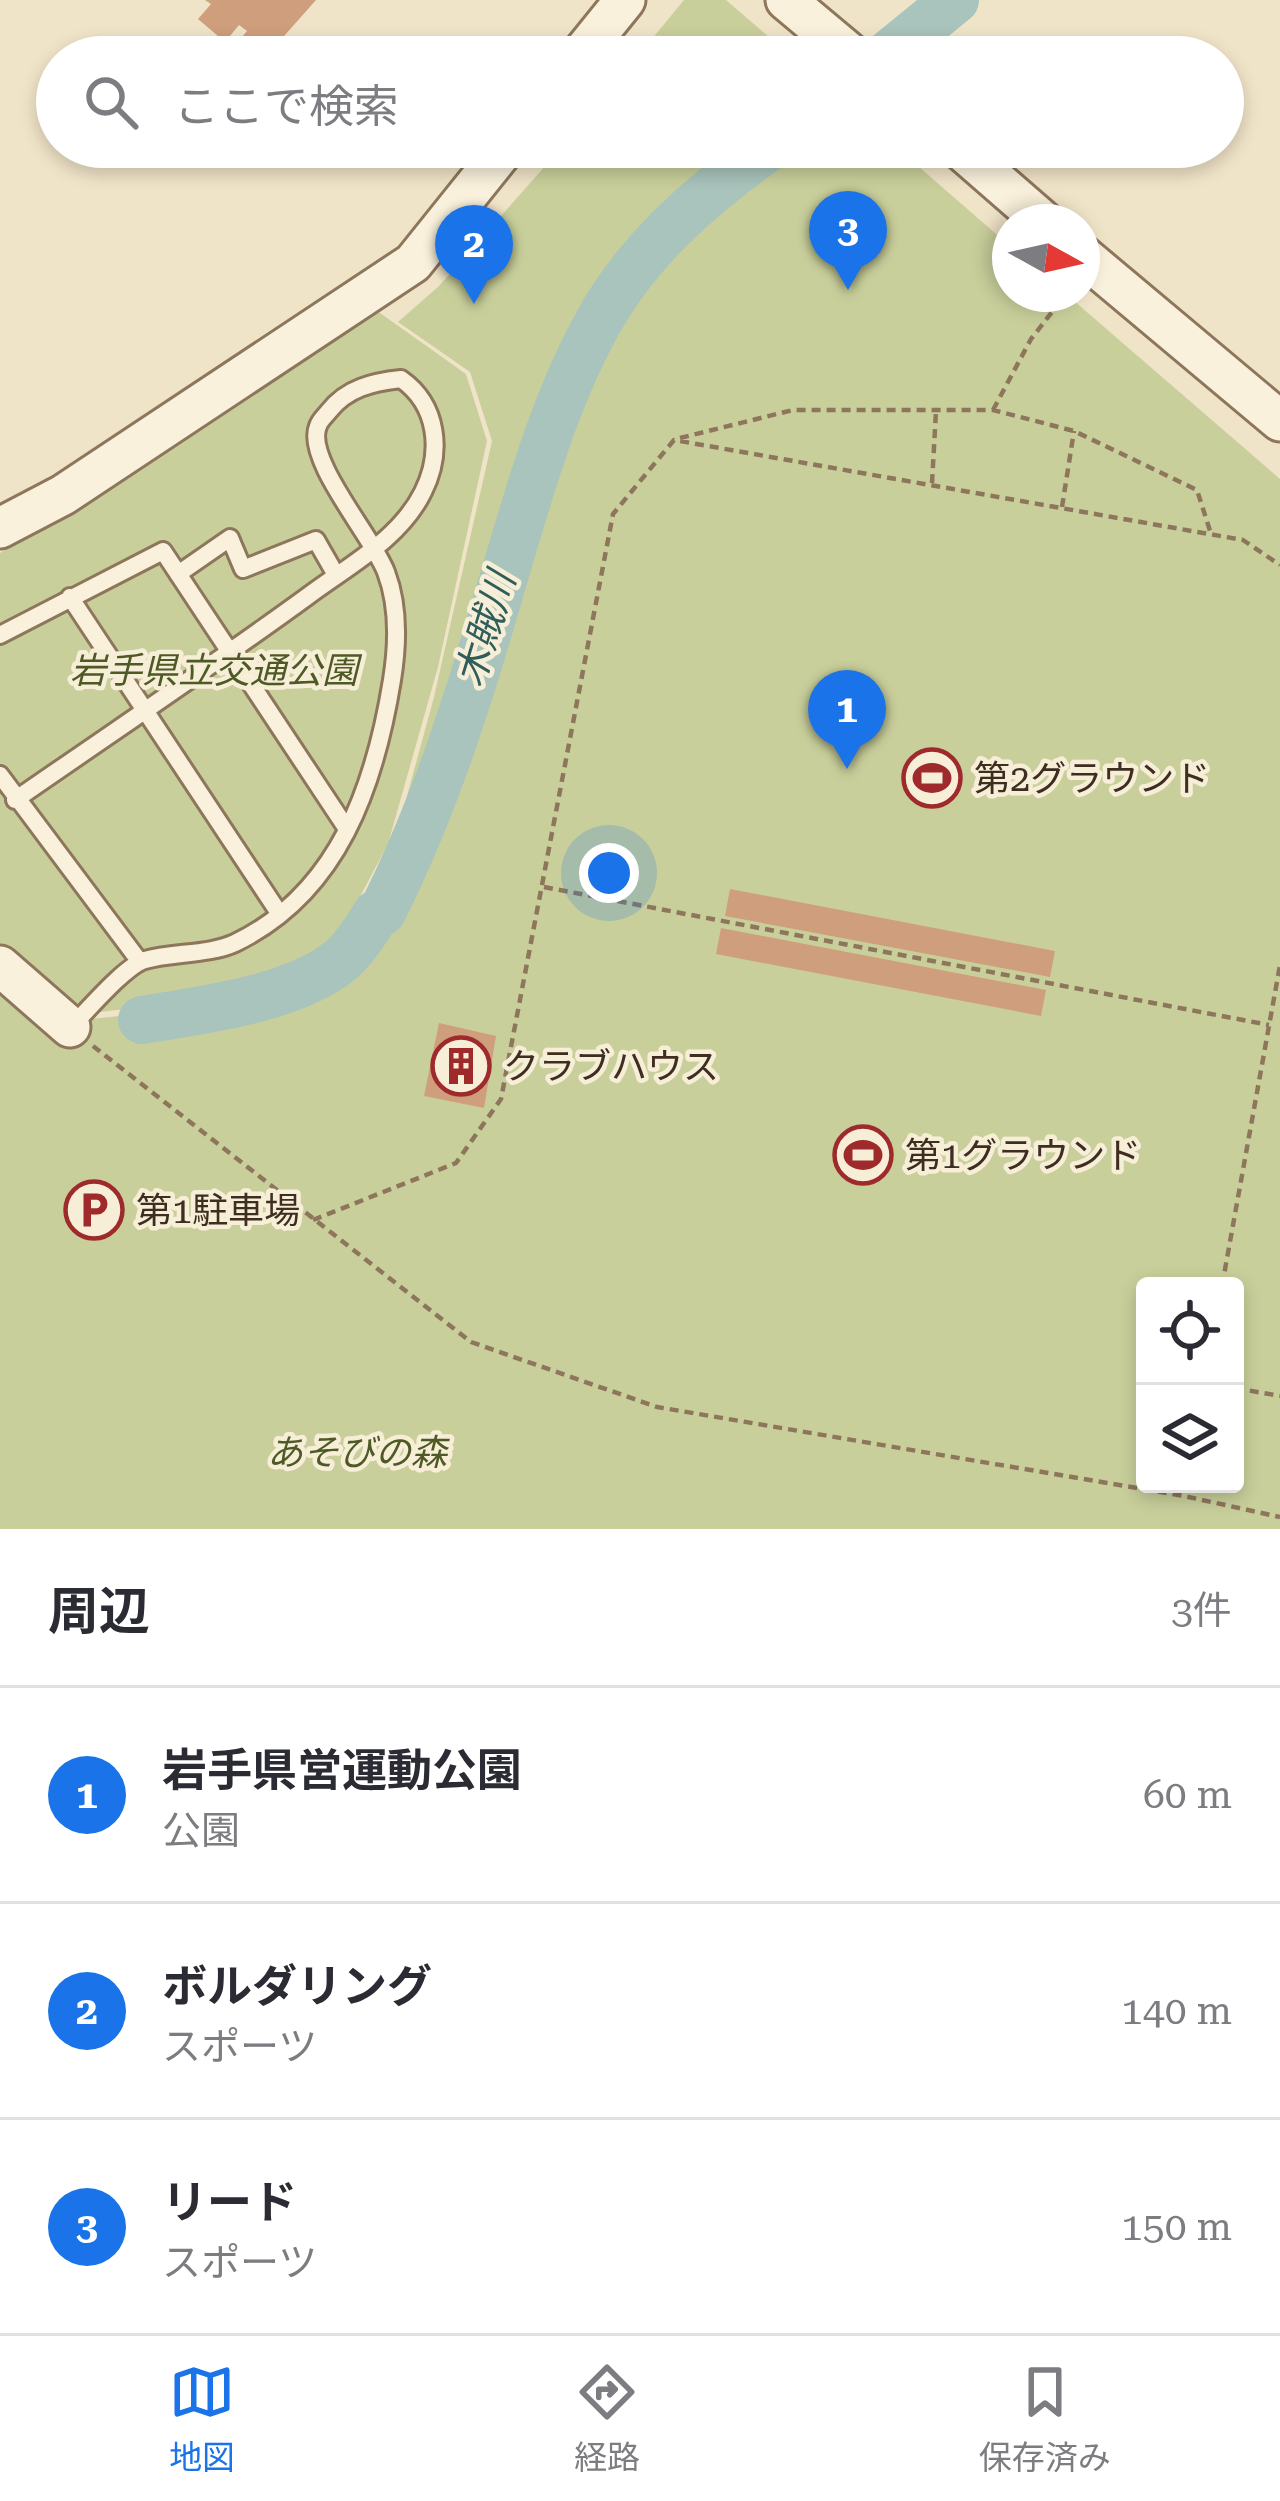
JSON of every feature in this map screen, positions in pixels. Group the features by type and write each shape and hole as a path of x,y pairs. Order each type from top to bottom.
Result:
{"street":[{"path":"596,36 625,0"},
{"path":"786,0 829,36"},
{"path":"0,528 63,495 413,263 489,168"},
{"path":"982,168 1023,204"},
{"path":"1100,270 1280,421"},
{"path":"0,965 70,1028"}],"lane":[{"path":"14,800 229,652 373,548 388,538 423,492 436,446 430,410 419,391 401,379 373,382 339,399 317,426 316,450 373,548 385,568 397,611 392,678 368,783 332,862 279,914 233,944 140,962 70,1028"},
{"path":"178,574 230,538 243,569 316,540 336,575"},
{"path":"0,635 163,551 347,829"},
{"path":"70,597 279,914"},
{"path":"0,775 14,800 140,962"}],"path":[{"path":"993,410 1030,339 1052,312"},
{"path":"313,1220 456,1163 501,1099 613,514 674,440 794,410 993,410 1074,431 1197,490 1211,534"},
{"path":"932,483 936,410"},
{"path":"1062,507 1074,431"},
{"path":"674,440 1243,540 1280,565"},
{"path":"542,887 1269,1025"},
{"path":"1224,1277 1280,965"},
{"path":"70,1028 471,1342 657,1407 1184,1496 1280,1517"},
{"path":"1244,1390 1280,1396"}],"green space":[{"path":"684,0 726,0 768,36 654,36"},
{"name":"あそびの森","path":"543,168 920,168 992,230 992,312 1087,312 1280,479 1280,1529 0,1529 0,959 81,1020 158,1012 327,976 395,840 434,697 492,441 470,372 398,322 439,286"},
{"name":"岩手県立交通公園","path":"373,308 466,374 487,441 438,667 388,844 321,970 212,999 83,1014 0,947 0,553"}],"building":[{"path":"205,0 316,0 284,36 243,36 247,31 239,25 230,36 218,36 198,19 211,4"},
{"path":"730,889 1055,951 1050,977 725,916"},
{"path":"721,928 1046,990 1041,1016 716,954"},
{"name":"クラブハウス","path":"439,1023 496,1036 484,1108 424,1096"}],"waterway":[{"name":"木賊川","path":"911,36 955,0"},
{"name":"木賊川","path":"142,1020 246,1001 299,984 341,960 382,912 449,752 541,456 594,330 649,251 741,168"}],"place":[{"name":"リード","path":"848,290"},
{"name":"ボルダリング","path":"474,304"},
{"name":"岩手県営運動公園","path":"847,769"},
{"name":"第2グラウンド","path":"932,778"},
{"name":"クラブハウス","path":"461,1066"},
{"name":"第1グラウンド","path":"863,1155"},
{"name":"第1駐車場","path":"94,1210"}]}
